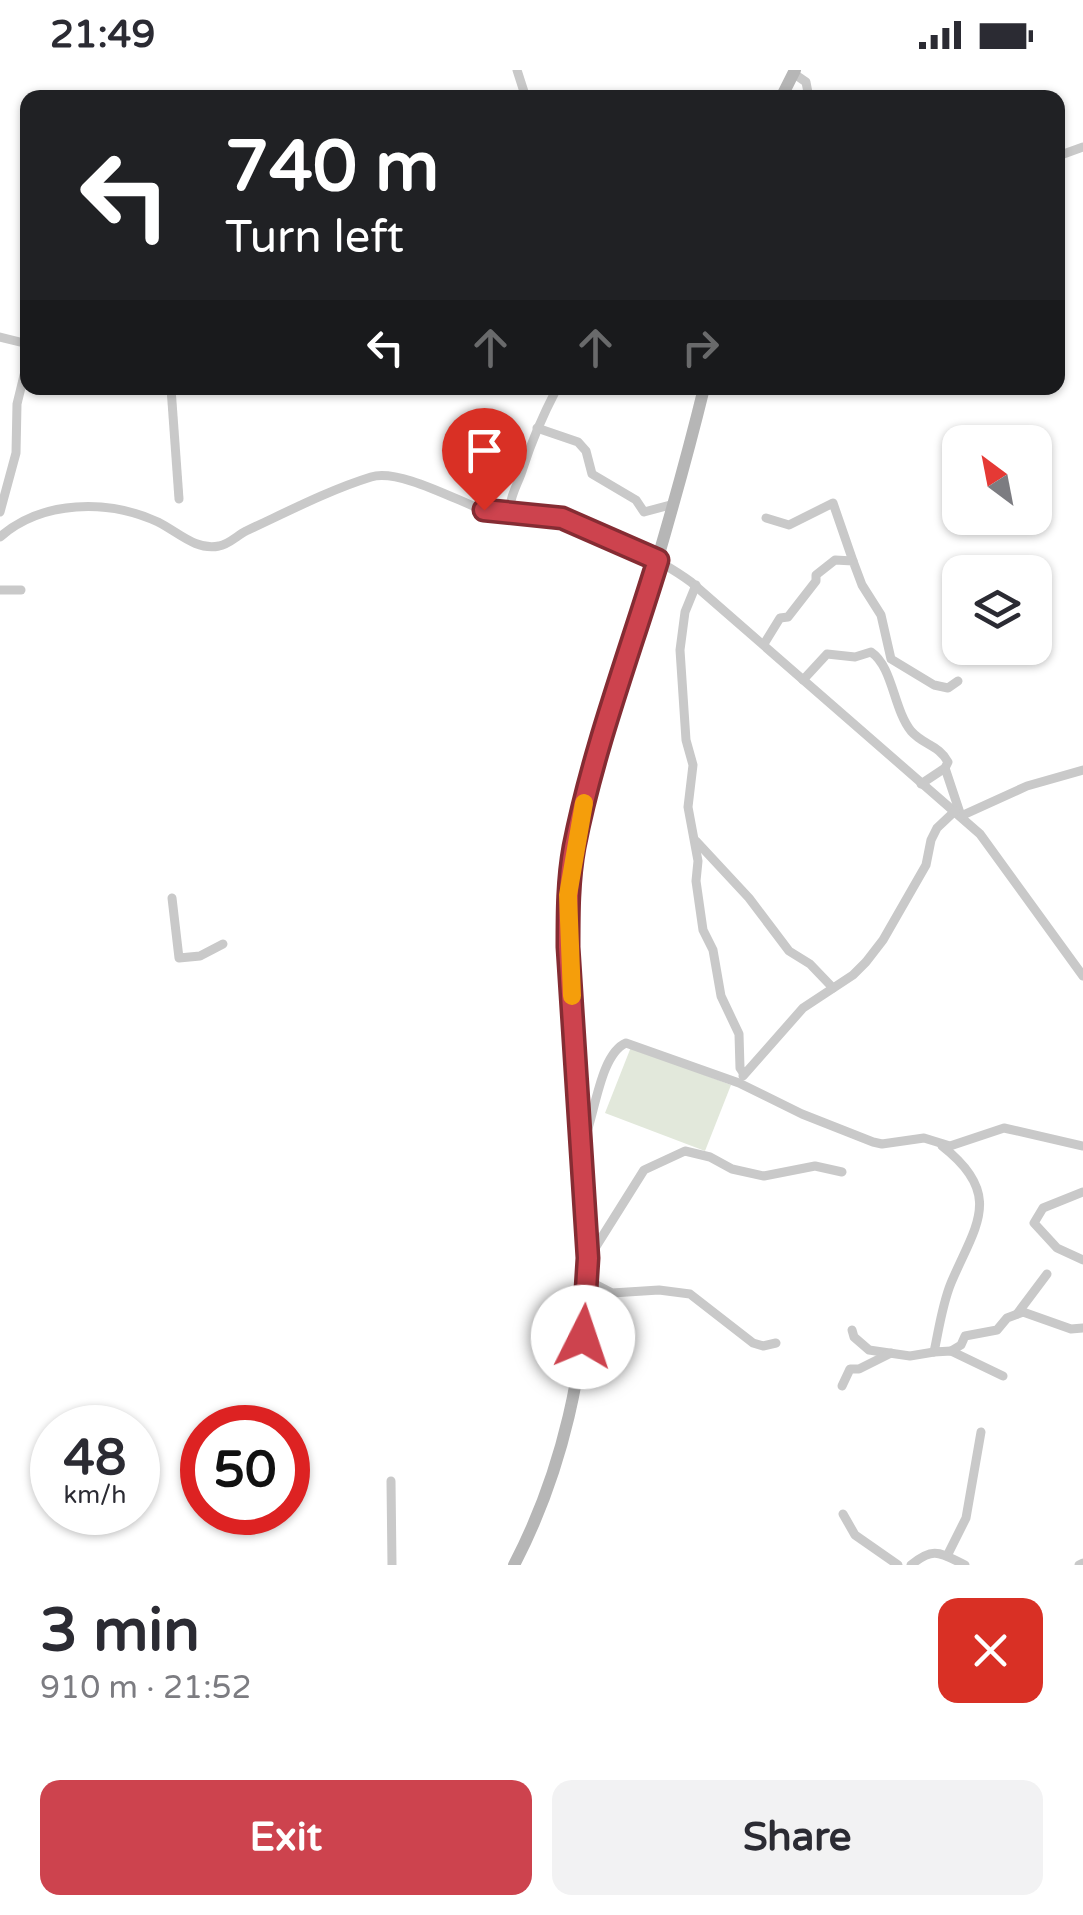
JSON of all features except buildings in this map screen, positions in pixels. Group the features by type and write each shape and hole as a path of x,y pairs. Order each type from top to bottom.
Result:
{"main road":[{"path":"514,1565 558,1460 571,1410 587,1280 568,947 571,868 587,792 658,560 702,395"}],"street":[{"path":"0,512 16,453 20,392"},
{"path":"171,395 180,499"},
{"path":"515,513 510,506 512,493 553,395"},
{"path":"538,428 578,442 586,451 592,474 636,500 644,512 674,504"},
{"path":"0,537 26,518 41,513 97,506 154,520 192,544 218,547 340,487 375,475 429,487 484,510 548,516 579,524 658,560 696,586 958,813 998,856 1024,898 1083,976"},
{"path":"766,518 789,525 833,502 862,585 881,615 892,659 934,685 948,688 958,682"},
{"path":"764,644 780,618 788,616 816,581 816,574 834,560 853,562"},
{"path":"696,586 684,612 680,650 686,740 692,765 688,807 696,840 696,881 703,930 714,950 720,996 739,1034 741,1078"},
{"path":"0,590 21,590"},
{"path":"803,680 827,654 877,655 883,662 894,702 911,730 942,751 948,762 921,784"},
{"path":"945,768 958,813"},
{"path":"741,1078 803,1008 852,975 883,940 926,865 937,828 958,813 1027,786 1059,780 1083,770"},
{"path":"696,840 750,898 789,951 810,964 833,988"},
{"path":"172,898 178,958 200,956 224,944"},
{"path":"582,1148 605,1070 621,1044 741,1078 790,1108 873,1142 924,1138 940,1144 957,1157 978,1192 980,1220 946,1297 934,1352"},
{"path":"940,1144 958,1144 1004,1128 1083,1146"},
{"path":"588,1258 644,1170 685,1151 764,1176 815,1166 842,1172"},
{"path":"1083,1192 1043,1208 1034,1223 1056,1248 1083,1260"},
{"path":"1017,1314 1047,1274"},
{"path":"587,1280 612,1293 659,1290 690,1294 753,1344 776,1343"},
{"path":"951,1351 965,1336 997,1330 1007,1318 1017,1314 1032,1313 1052,1323 1083,1328"},
{"path":"852,1330 863,1347 910,1356 951,1351 1003,1376"},
{"path":"842,1386 850,1368 858,1369 894,1352"},
{"path":"948,1556 966,1518 981,1432"},
{"path":"392,1482 392,1565"},
{"path":"843,1514 855,1535 898,1565"},
{"path":"910,1565 926,1553 940,1552 965,1565"}],"shaded area":[{"path":"631,1047 731,1085 705,1151 605,1113"}],"slow traffic":[{"path":"572,996 568,895 584,803"}],"route":[{"path":"484,510 562,518 658,560 587,792 568,895 588,1258 583,1337"}]}
